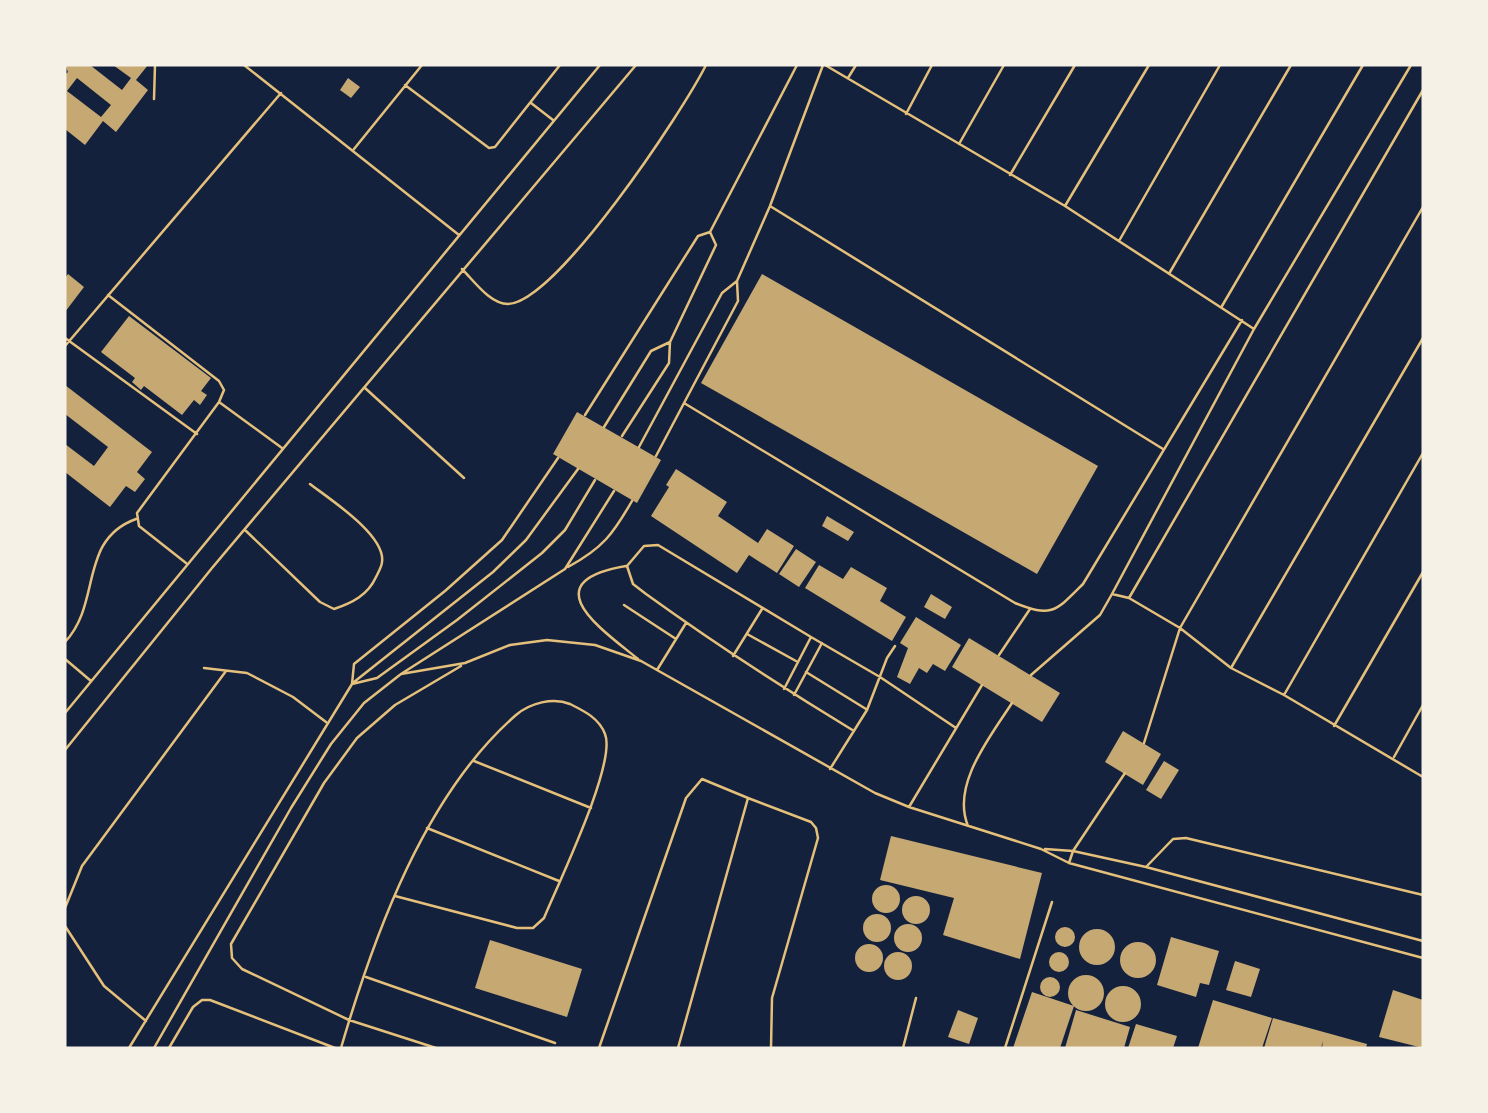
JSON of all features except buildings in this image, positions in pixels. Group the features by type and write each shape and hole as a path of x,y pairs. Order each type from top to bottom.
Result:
{"lane":[{"path":"154,99 155,65"},
{"path":"244,65 354,149 459,235"},
{"path":"354,149 422,65"},
{"path":"405,85 489,148 495,147 560,65"},
{"path":"65,713 600,65"},
{"path":"65,750 462,269 636,65"},
{"path":"462,269 495,300 505,304 529,296 559,272 665,136 706,65"},
{"path":"585,415 698,236 710,232 797,65"},
{"path":"656,456 738,301 737,281 770,206 824,65 1065,206 1254,329"},
{"path":"848,78 856,65"},
{"path":"906,114 932,65"},
{"path":"959,144 1004,65"},
{"path":"1010,175 1075,65"},
{"path":"1065,206 1149,65"},
{"path":"1119,240 1220,65"},
{"path":"1170,272 1291,65"},
{"path":"1222,306 1363,65"},
{"path":"1031,675 1100,615 1254,329 1411,65"},
{"path":"1129,598 1423,90"},
{"path":"65,346 281,93"},
{"path":"531,103 552,120"},
{"path":"770,206 1163,449"},
{"path":"1144,743 1180,628 1423,207"},
{"path":"622,436 669,363 670,342 716,245 710,232"},
{"path":"639,447 722,293 737,281"},
{"path":"65,642 85,605 97,554 109,533 136,519 219,402 224,390 219,382 108,295"},
{"path":"684,403 1015,603 1030,609 1051,612 1083,584 1242,320"},
{"path":"65,338 197,434"},
{"path":"1231,668 1423,338"},
{"path":"604,427 651,351 670,342"},
{"path":"365,388 464,478"},
{"path":"219,402 282,448"},
{"path":"1284,695 1423,453"},
{"path":"352,684 354,664 445,591 502,540 558,458"},
{"path":"129,1048 326,722 352,684 493,572 540,522 578,469"},
{"path":"352,684 377,678 542,553 565,530 595,480"},
{"path":"245,530 320,602 334,610 355,602 373,583 383,561 379,547 350,514 310,484"},
{"path":"565,569 614,491"},
{"path":"154,1048 331,744 364,703 401,674 594,553 612,536 632,501"},
{"path":"136,519 139,526 187,564"},
{"path":"956,728 880,677 658,545 644,546 627,566 604,570 590,577 581,586 579,601 585,615 641,661 830,769 909,807 1041,849 1069,863 1423,958"},
{"path":"627,566 633,584 686,623 784,689 854,731"},
{"path":"1334,726 1423,572"},
{"path":"1112,594 1129,598 1180,628 1231,668 1284,695 1423,777"},
{"path":"624,605 676,639"},
{"path":"733,656 762,609"},
{"path":"999,655 1030,609"},
{"path":"657,670 686,623"},
{"path":"747,634 797,661"},
{"path":"784,689 811,637"},
{"path":"436,1048 349,1020 242,970 232,958 231,944 242,920 324,783 357,738 395,705 465,663 510,645 547,640 595,645 641,661"},
{"path":"794,695 822,643"},
{"path":"830,769 867,710 895,646"},
{"path":"65,659 91,681"},
{"path":"401,674 465,663"},
{"path":"204,668 247,673 293,697 326,722"},
{"path":"65,908 82,866 226,671"},
{"path":"806,672 867,710"},
{"path":"909,807 982,685"},
{"path":"341,1048 395,896 427,828 474,761 517,714 535,703 561,700 591,714 606,734 607,748 591,808 544,918 533,928 517,928 395,896"},
{"path":"968,827 962,812 966,785 1012,703"},
{"path":"1393,758 1423,705"},
{"path":"474,761 591,808"},
{"path":"1069,863 1073,851 1125,774"},
{"path":"599,1048 686,799 702,779 811,822 816,828 818,838 772,998 771,1048"},
{"path":"678,1048 748,798"},
{"path":"427,828 559,881"},
{"path":"1146,867 1173,839 1186,838 1423,895"},
{"path":"1041,849 1073,851 1146,867 1423,941"},
{"path":"1005,1048 1052,902"},
{"path":"65,926 104,986 146,1021"},
{"path":"366,977 555,1043"},
{"path":"903,1048 916,998"},
{"path":"169,1048 193,1007 202,1000 210,1000 335,1048"}]}
